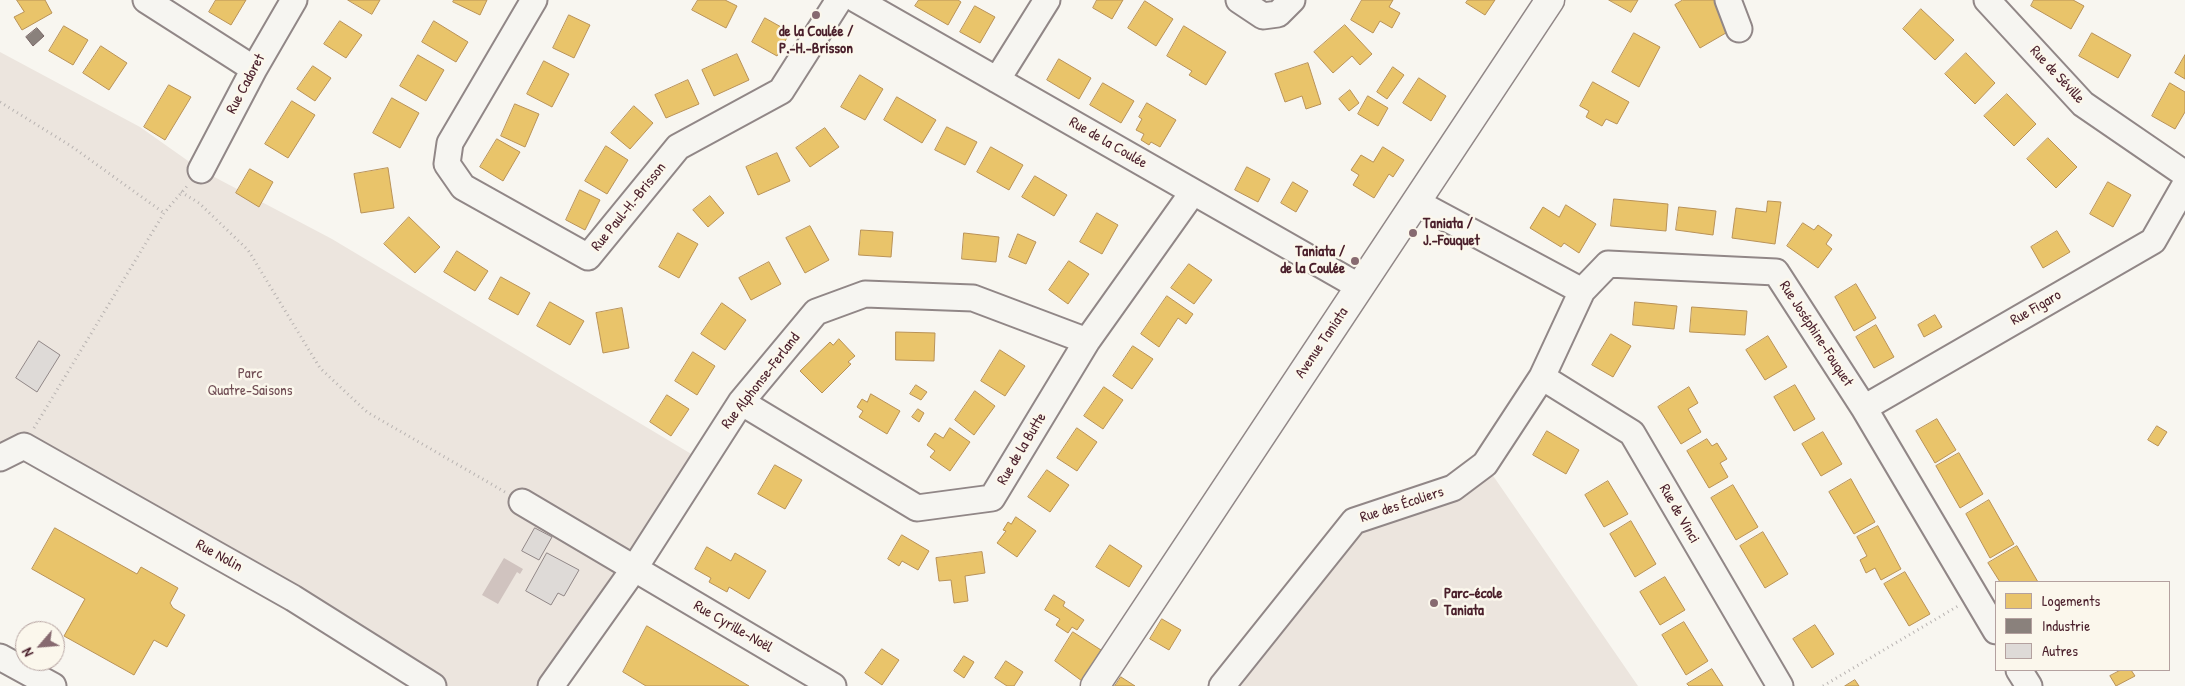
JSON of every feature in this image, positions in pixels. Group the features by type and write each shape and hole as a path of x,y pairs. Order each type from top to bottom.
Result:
{"main road":[{"name":"Avenue Taniata","path":"1094,686 1550,0"}],"street":[{"path":"146,0 254,69"},
{"name":"Rue Cadoret","path":"201,170 254,69 294,0"},
{"name":"Rue Paul-H.-Brisson","path":"534,0 450,143 447,164 462,187 588,257 678,147 781,90 839,0"},
{"name":"Rue de la Coulée","path":"857,0 1360,287"},
{"path":"997,80 1047,0"},
{"path":"1238,0 1263,16 1278,14 1292,0"},
{"path":"1728,0 1739,29"},
{"name":"Rue de Séville","path":"1987,0 2083,104 2185,174"},
{"name":"Rue Figaro","path":"1864,408 2153,241 2185,185"},
{"name":"Rue de la Butte","path":"741,402 917,508 992,498 1087,341 1193,192"},
{"path":"1416,202 1582,291"},
{"name":"Rue Joséphine-Fouquet","path":"1582,291 1608,264 1776,272 1864,408 1995,629"},
{"name":"Rue des Écoliers","path":"1222,686 1354,521 1453,488 1484,464 1542,376 1582,291"},
{"name":"Rue Alphonse-Ferland","path":"550,686 634,569 741,402 816,312 866,294 973,298 1087,341"},
{"name":"Rue de Vinci","path":"1542,376 1632,433 1780,686"},
{"path":"0,458 24,446"},
{"name":"Rue Nolin","path":"24,446 293,598 433,686"},
{"name":"Rue Cyrille-Noël","path":"522,502 833,686"},
{"path":"0,657 53,686"},
{"path":"2021,671 2029,686"}],"path":[{"path":"0,102 71,146 164,213"},
{"path":"24,446 164,213 201,170"},
{"path":"181,192 199,203 248,250 320,368 367,412 522,502"},
{"path":"1823,686 1976,596"}],"green space":[{"name":"Parc Quatre-Saisons","path":"0,52 140,127 201,170 332,239 703,461 551,686 433,686 24,446 0,458"},
{"name":"Parc-école Taniata","path":"1485,464 1638,686 1222,686 1354,521"}],"shaded area":[{"path":"504,558 523,569 520,574 517,572 498,604 482,595"}],"building: Logements":[{"path":"17,0 45,0 52,13 22,30 14,17 24,12"},
{"path":"216,0 246,0 231,25 209,12"},
{"path":"348,0 380,0 372,14"},
{"path":"454,0 487,0 480,15 453,2"},
{"path":"698,0 725,0 737,6 726,28 692,10"},
{"path":"919,0 958,0 961,2 948,25 915,6"},
{"path":"1097,0 1123,0 1112,19 1093,8"},
{"path":"1362,0 1393,0 1389,7 1400,13 1392,28 1380,21 1373,33 1351,20"},
{"path":"1468,0 1495,0 1485,15 1466,3"},
{"path":"1609,0 1638,0 1631,12"},
{"path":"1683,0 1716,0 1731,30 1700,48 1675,5"},
{"path":"2034,0 2073,0 2084,6 2071,29 2031,6"},
{"path":"1145,1 1173,19 1156,46 1128,28"},
{"path":"975,6 995,17 980,43 960,32"},
{"path":"1921,9 1954,40 1935,60 1903,29"},
{"path":"569,15 590,25 574,58 553,48"},
{"path":"765,18 790,32 777,56 752,42"},
{"path":"340,21 362,35 346,58 324,44"},
{"path":"434,21 468,42 456,62 422,42"},
{"path":"1345,25 1372,54 1360,65 1352,56 1333,73 1314,52"},
{"path":"64,26 88,40 73,65 49,51"},
{"path":"1184,26 1226,52 1206,85 1189,75 1192,71 1167,56"},
{"path":"1634,33 1660,47 1639,87 1612,72"},
{"path":"2092,33 2131,55 2118,78 2079,56"},
{"path":"101,46 127,63 109,90 83,73"},
{"path":"1966,53 1995,83 1975,104 1945,74"},
{"path":"737,54 749,80 714,96 702,70"},
{"path":"418,55 444,70 426,101 400,86"},
{"path":"2185,55 2185,79 2175,73"},
{"path":"1059,59 1091,78 1079,99 1047,80"},
{"path":"544,61 569,74 552,107 527,94"},
{"path":"1308,63 1321,104 1306,109 1302,96 1285,102 1275,74"},
{"path":"313,66 331,78 315,101 297,89"},
{"path":"1393,67 1404,75 1387,99 1377,92"},
{"path":"860,75 883,89 865,120 841,107"},
{"path":"1419,78 1446,96 1431,121 1403,103"},
{"path":"688,80 699,104 666,118 655,95"},
{"path":"1593,82 1629,102 1617,124 1606,119 1602,126 1586,117 1589,111 1580,106"},
{"path":"1103,83 1134,101 1121,123 1090,105"},
{"path":"2170,83 2185,92 2185,112 2175,129 2152,116"},
{"path":"169,85 191,97 165,140 144,127"},
{"path":"1350,90 1359,103 1349,111 1339,99"},
{"path":"2007,94 2036,124 2014,146 1984,116"},
{"path":"1368,96 1388,108 1378,126 1358,114"},
{"path":"897,97 936,120 922,143 884,120"},
{"path":"392,98 419,113 400,148 373,133"},
{"path":"292,101 315,115 288,158 265,144"},
{"path":"1147,103 1176,120 1160,147 1151,142 1149,145 1141,140 1144,134 1136,130 1142,119 1139,117"},
{"path":"515,104 539,114 525,147 501,136"},
{"path":"634,106 653,123 630,149 611,133"},
{"path":"947,127 977,142 965,165 935,150"},
{"path":"825,128 839,147 810,167 796,148"},
{"path":"2048,138 2077,167 2056,188 2027,159"},
{"path":"497,139 520,152 503,181 480,167"},
{"path":"606,146 628,160 607,194 585,181"},
{"path":"991,147 1023,165 1009,190 977,172"},
{"path":"1383,147 1404,160 1393,177 1389,174 1374,198 1353,185 1359,175 1351,170 1361,155 1373,162"},
{"path":"777,153 790,181 758,195 746,167"},
{"path":"1247,167 1270,179 1258,202 1235,190"},
{"path":"388,168 394,208 361,213 354,174"},
{"path":"250,169 273,182 259,207 236,193"},
{"path":"1035,176 1067,195 1054,216 1022,197"},
{"path":"1293,182 1308,191 1296,212 1281,203"},
{"path":"2108,182 2131,195 2113,227 2090,214"},
{"path":"580,190 600,200 585,230 566,220"},
{"path":"710,196 724,213 708,227 693,210"},
{"path":"1614,199 1668,204 1666,231 1611,226"},
{"path":"1768,201 1781,202 1775,244 1732,238 1736,208 1766,212"},
{"path":"1566,205 1596,224 1579,253 1564,243 1561,247 1530,228 1543,207 1559,217"},
{"path":"1679,207 1716,211 1713,235 1676,230"},
{"path":"1097,213 1118,225 1102,254 1080,242"},
{"path":"409,217 440,247 415,273 384,244"},
{"path":"1803,223 1814,230 1818,225 1832,235 1826,244 1832,249 1818,268 1787,246"},
{"path":"810,226 829,260 805,273 786,238"},
{"path":"861,230 893,232 891,257 859,255"},
{"path":"2057,231 2070,252 2043,268 2031,247"},
{"path":"678,233 698,244 679,278 659,267"},
{"path":"964,233 999,237 996,262 962,259"},
{"path":"1018,234 1036,242 1026,264 1009,257"},
{"path":"457,251 488,271 475,291 444,272"},
{"path":"1069,261 1089,274 1068,304 1049,290"},
{"path":"769,262 781,284 751,300 739,278"},
{"path":"1189,264 1212,280 1194,304 1171,288"},
{"path":"501,277 530,293 518,315 489,299"},
{"path":"1856,284 1876,318 1854,331 1835,297"},
{"path":"1167,296 1193,314 1186,324 1178,318 1159,347 1141,334"},
{"path":"550,302 584,321 570,345 537,326"},
{"path":"1635,302 1677,306 1674,329 1633,325"},
{"path":"722,303 746,320 725,350 701,334"},
{"path":"1692,307 1747,311 1745,335 1690,332"},
{"path":"622,308 629,348 603,353 596,313"},
{"path":"1935,315 1942,327 1924,337 1918,325"},
{"path":"1876,325 1894,357 1874,368 1856,337"},
{"path":"896,332 935,333 934,361 896,360"},
{"path":"1611,334 1631,346 1613,377 1592,365"},
{"path":"1768,336 1787,367 1765,380 1746,350"},
{"path":"839,339 855,356 848,362 851,364 822,393 800,371 830,342 833,345"},
{"path":"1133,346 1153,359 1132,389 1113,376"},
{"path":"1000,350 1025,366 1005,396 981,381"},
{"path":"693,352 715,366 697,395 675,381"},
{"path":"916,385 927,392 921,400 910,394"},
{"path":"1795,385 1815,419 1794,431 1774,397"},
{"path":"1104,387 1123,400 1103,429 1084,416"},
{"path":"1689,387 1698,403 1688,409 1701,432 1681,444 1658,407"},
{"path":"975,391 995,406 974,435 955,420"},
{"path":"871,394 900,411 887,434 859,417 863,411 857,407 862,399 867,402"},
{"path":"667,395 689,409 671,436 650,422"},
{"path":"918,409 924,413 919,422 912,417"},
{"path":"1937,419 1956,450 1935,463 1916,431"},
{"path":"2157,426 2167,432 2158,446 2148,440"},
{"path":"950,428 970,442 950,471 930,457 935,451 927,445 935,433 943,438"},
{"path":"1077,428 1097,442 1077,471 1057,458"},
{"path":"1547,431 1579,450 1566,474 1533,455"},
{"path":"1823,432 1842,464 1821,476 1802,444"},
{"path":"1707,439 1712,446 1717,443 1727,459 1720,463 1728,477 1709,488 1687,451"},
{"path":"1959,453 1983,494 1960,508 1936,466"},
{"path":"775,465 802,480 785,509 758,494"},
{"path":"1047,470 1069,485 1050,512 1028,497"},
{"path":"1851,479 1875,522 1854,534 1829,492"},
{"path":"1608,481 1628,514 1604,527 1585,495"},
{"path":"1733,485 1758,527 1736,540 1711,498"},
{"path":"1989,500 2014,544 1990,558 1966,514"},
{"path":"1016,517 1036,531 1017,557 997,543 1006,531 1003,530 1008,522 1011,524"},
{"path":"1631,521 1656,564 1635,577 1610,534"},
{"path":"1878,526 1901,569 1881,580 1875,568 1866,573 1860,560 1867,556 1857,537"},
{"path":"55,528 137,574 141,567 178,588 170,603 173,608 185,615 167,647 154,640 134,675 65,637 85,599 32,569"},
{"path":"1763,532 1788,574 1765,588 1740,546"},
{"path":"902,535 929,551 918,570 902,561 899,566 888,559"},
{"path":"1110,545 1142,566 1129,587 1096,567"},
{"path":"2017,546 2037,581 1999,581 1988,563"},
{"path":"707,547 731,561 735,553 766,571 749,599 729,587 727,592 709,582 711,578 695,569"},
{"path":"982,552 985,573 965,576 968,601 954,603 951,580 939,581 936,558"},
{"path":"1905,572 1930,614 1909,626 1884,584"},
{"path":"1665,577 1685,610 1660,625 1640,592"},
{"path":"1054,595 1065,602 1063,606 1084,620 1077,630 1072,627 1068,633 1056,625 1060,619 1045,610"},
{"path":"1162,619 1181,630 1169,650 1150,639"},
{"path":"1684,622 1708,661 1686,675 1662,635"},
{"path":"1815,625 1834,654 1812,668 1793,639"},
{"path":"647,626 749,686 646,686 623,672"},
{"path":"1073,632 1101,650 1082,681 1055,661"},
{"path":"882,649 899,660 882,685 865,673"},
{"path":"964,656 974,662 964,678 954,671"},
{"path":"1006,661 1023,672 1014,686 1007,686 995,678"},
{"path":"1712,669 1723,686 1689,686 1687,684"},
{"path":"2119,671 2132,671 2135,676 2116,686 2110,676"},
{"path":"1121,677 1135,686 1115,686"},
{"path":"1855,680 1859,686 1845,686"}],"building: Industrie":[{"path":"37,28 44,36 33,46 26,37"}],"building: Autres":[{"path":"39,341 60,355 37,392 16,378"},
{"path":"535,528 552,537 539,560 522,551"},
{"path":"547,553 579,570 564,596 558,593 551,605 526,591"}],"place":[{"name":"de la Coulée / P.-H.-Brisson","path":"816,15"},
{"name":"Taniata / J.-Fouquet","path":"1413,233"},
{"name":"Taniata / de la Coulée","path":"1355,261"},
{"name":"Parc-école Taniata","path":"1434,603"}]}
